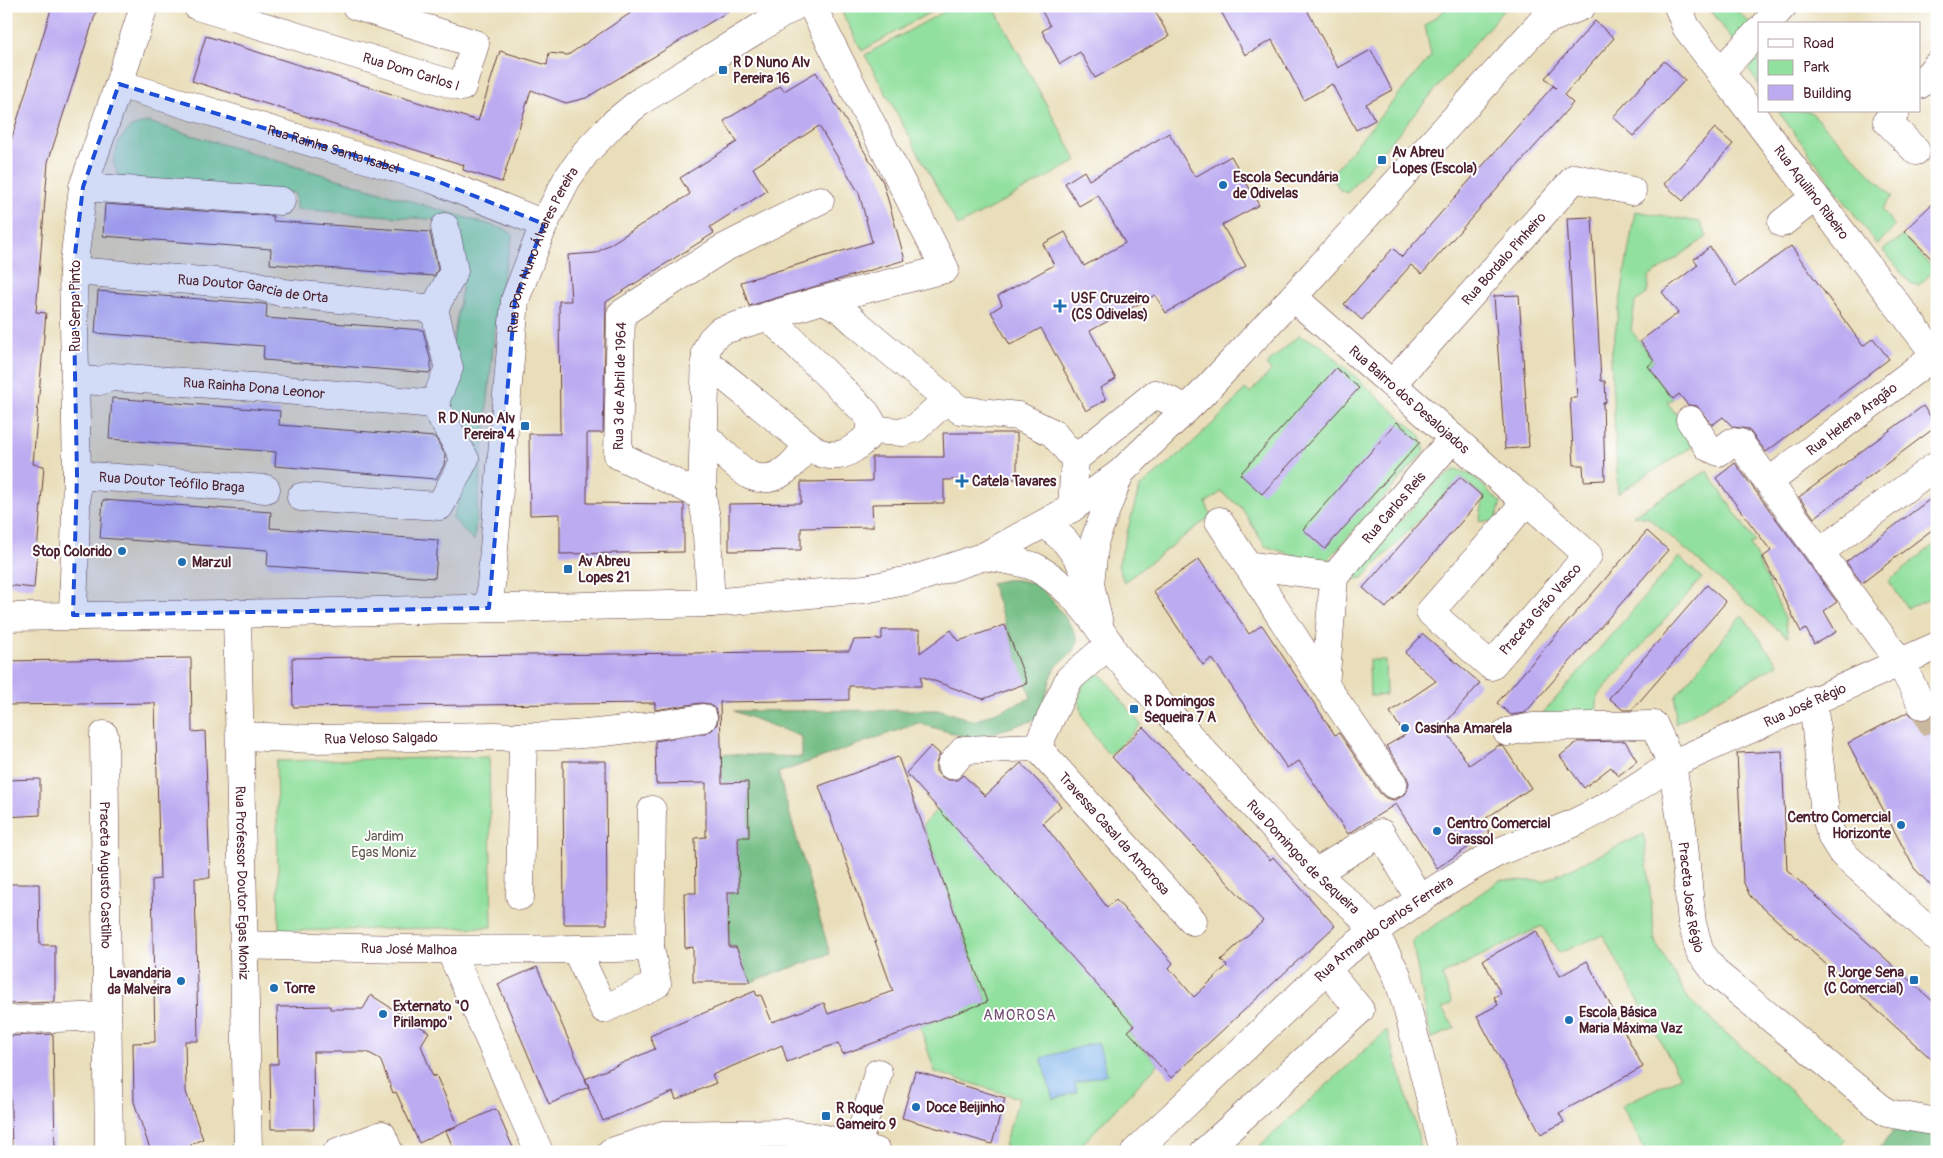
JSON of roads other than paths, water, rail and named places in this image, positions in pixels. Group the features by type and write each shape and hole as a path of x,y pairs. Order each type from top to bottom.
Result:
{"street":[{"name":"Rua Serpa Pinto","path":"73,615 77,475 73,271 83,187 144,6"},
{"name":"Rua Dom Carlos I","path":"197,6 462,87 475,44 356,6"},
{"name":"Rua Dom Nuno Álvares Pereira","path":"489,608 515,300 544,224 567,178 586,152 614,123 642,100 795,6"},
{"path":"711,603 706,518 702,496 705,361 706,351 711,340 720,331 768,316 945,269 812,6"},
{"path":"6,617 711,603 865,589 915,578 985,556 1046,524 1072,508 1120,473 1201,395 1293,297 1549,14 1582,6"},
{"name":"Rua Aquilino Ribeiro","path":"1657,6 1682,17 1720,72 1936,356"},
{"path":"1768,22 1783,6"},
{"path":"1720,72 1758,32"},
{"path":"1920,84 1937,65"},
{"name":"Rua Rainha Santa Isabel","path":"119,84 432,179 544,224"},
{"path":"1895,112 1887,121 1916,151"},
{"name":"Rua Bordalo Pinheiro","path":"1392,384 1575,178 1632,191"},
{"path":"83,187 281,201"},
{"path":"1782,223 1815,197"},
{"name":"Rua 3 de Abril de 1964","path":"702,496 618,455 621,314 722,249 820,200"},
{"path":"301,497 440,506 465,459 434,404 449,368 434,309 454,271 445,227"},
{"name":"Rua Doutor Garcia de Orta","path":"73,271 255,285 284,293 434,309"},
{"name":"Rua Bairro dos Desalojados","path":"1293,297 1527,501"},
{"path":"826,301 842,310 960,410 1018,416 1053,433 1075,459 1072,508"},
{"path":"705,361 816,451 826,455 841,455 852,450 868,437 871,430 871,421 866,413 768,316"},
{"name":"Rua Helena Aragão","path":"1769,482 1936,356"},
{"name":"Rua Rainha Dona Leonor","path":"75,380 99,381 112,377 253,387 434,404"},
{"path":"1075,459 1155,394 1186,408"},
{"path":"871,430 903,432 916,428 947,399"},
{"path":"1690,420 1708,447 1719,452 1732,442 1740,443 1900,662 1922,705"},
{"path":"704,434 746,473 759,477 774,476 790,467 802,454 807,444"},
{"name":"Rua Carlos Reis","path":"1334,577 1453,438"},
{"path":"1820,552 1934,467"},
{"path":"1080,588 1095,539 1120,473"},
{"name":"Rua Doutor Teófilo Braga","path":"77,475 266,489"},
{"name":"Praceta Grão Vasco","path":"1527,501 1588,555 1491,666 1430,612 1527,501"},
{"path":"1219,521 1325,685 1394,784"},
{"path":"951,764 964,750 1038,746 1069,679 1105,636 1080,588 1045,544 1046,524"},
{"path":"985,556 1036,567 1080,588"},
{"path":"1247,565 1334,577 1325,685"},
{"name":"Rua Professor Doutor Egas Moniz","path":"237,613 248,1152"},
{"name":"Rua Domingos de Sequeira","path":"1105,636 1118,658 1315,873 1354,908 1374,930 1397,975 1444,1152"},
{"name":"Rua José Régio","path":"1672,764 1937,646"},
{"path":"1813,700 1825,814 1832,837 1842,853 1937,938"},
{"name":"Rua Veloso Salgado","path":"240,736 317,749 494,736 523,738 622,731 703,718"},
{"name":"Praceta José Régio","path":"1508,732 1533,727 1654,725 1672,764 1682,827 1692,923 1700,952 1717,974 1887,1113 1937,1122"},
{"name":"Praceta Augusto Castilho","path":"104,736 109,1152"},
{"path":"520,896 523,738"},
{"name":"Travessa Casal da Amorosa","path":"1038,746 1193,921"},
{"name":"Rua Armando Carlos Ferreira","path":"1135,1152 1327,970 1374,930 1490,856 1574,823 1640,786 1672,764"},
{"path":"576,950 604,1009 657,984 650,947 652,810"},
{"path":"1315,873 1380,833 1420,900"},
{"name":"Rua José Malhoa","path":"243,946 450,950 576,950 650,947"},
{"path":"450,950 539,1152"},
{"path":"1204,1152 1360,1010 1327,970"},
{"path":"6,1020 107,1016"},
{"path":"611,1152 663,1135 787,1133 822,1138 870,1150 878,1073"},
{"path":"338,1152 382,1134 389,1152"}],"water":[{"path":"1098,1042 1107,1074 1075,1083 1077,1092 1053,1099 1041,1058"}],"tunnel":[{"path":"1922,705 1937,733"}],"place":[{"name":"R D Nuno Alv Pereira 16","path":"723,70"},
{"name":"Av Abreu Lopes (Escola)","path":"1382,160"},
{"name":"Escola Secundária de Odivelas","path":"1223,185"},
{"name":"USF Cruzeiro (CS Odivelas)","path":"1060,306"},
{"name":"R D Nuno Alv Pereira 4","path":"525,426"},
{"name":"Catela Tavares","path":"962,481"},
{"name":"Stop Colorido","path":"122,551"},
{"name":"Marzul","path":"182,562"},
{"name":"Av Abreu Lopes 21","path":"568,569"},
{"name":"R Domingos Sequeira 7 A","path":"1134,709"},
{"name":"Casinha Amarela","path":"1405,728"},
{"name":"Centro Comercial Horizonte","path":"1901,825"},
{"name":"Centro Comercial Girassol","path":"1437,831"},
{"name":"R Jorge Sena (C Comercial)","path":"1914,980"},
{"name":"Lavandaria da Malveira","path":"181,981"},
{"name":"Torre","path":"274,988"},
{"name":"Externato \"O Pirilampo\"","path":"383,1014"},
{"name":"Escola Básica Maria Máxima Vaz","path":"1569,1020"},
{"name":"Doce Beijinho","path":"916,1107"},
{"name":"R Roque Gameiro 9","path":"826,1116"}],"district":[{"name":"AMOROSA","path":"1020,1015"}],"park label":[{"name":"Jardim Egas Moniz","path":"384,844"}]}
